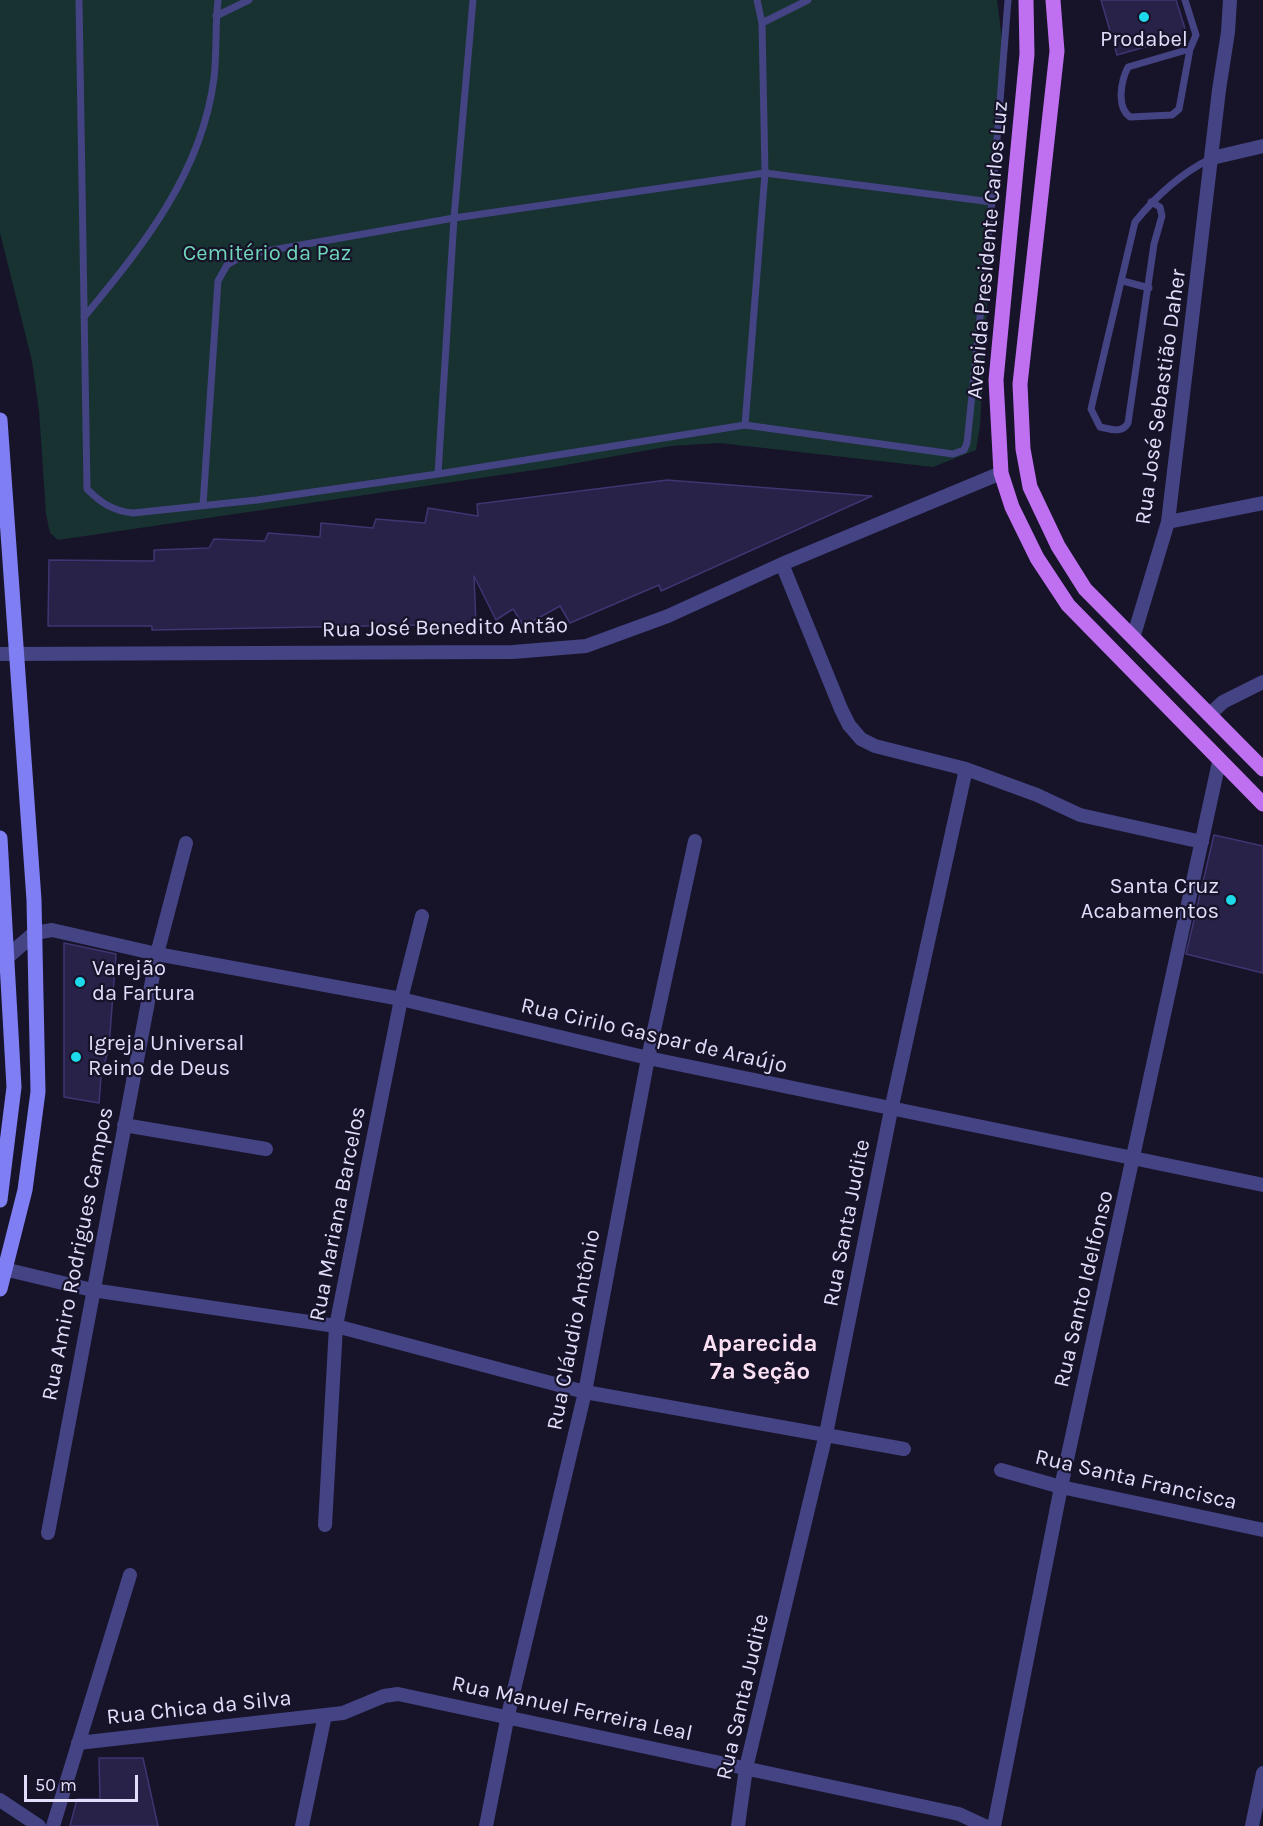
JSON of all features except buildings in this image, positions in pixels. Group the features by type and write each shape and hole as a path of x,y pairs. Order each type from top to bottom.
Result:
{"main road":[{"name":"Avenida Presidente Carlos Luz","path":"1026,0 1027,54 996,380 1001,472 1012,507 1037,558 1068,605 1219,762 1263,804"},
{"name":"Avenida Presidente Carlos Luz","path":"1053,0 1057,51 1020,384 1023,449 1030,487 1058,546 1085,589 1263,768"},
{"path":"0,420 35,933 38,1092 25,1190 3,1269 0,1289"},
{"path":"0,838 2,957 14,1087 0,1200"}],"street":[{"name":"Rua José Sebastião Daher","path":"1133,638 1168,522 1230,0"},
{"path":"1212,158 1263,146"},
{"name":"Rua José Benedito Antão","path":"0,654 513,652 586,646 668,616 782,564 1001,472"},
{"path":"1168,522 1263,503"},
{"path":"782,564 849,725 861,739 875,746 966,769 1037,795 1080,815 1202,842"},
{"path":"1209,716 1223,702 1263,682"},
{"name":"Rua Santo Idelfonso","path":"994,1826 1061,1487 1135,1157 1219,762"},
{"name":"Rua Santa Judite","path":"738,1826 746,1768 826,1434 891,1110 966,769"},
{"name":"Rua Cláudio Antônio","path":"486,1826 508,1715 585,1392 648,1058 695,841"},
{"name":"Rua Amiro Rodrigues Campos","path":"48,1533 157,954 186,843"},
{"name":"Rua Mariana Barcelos","path":"325,1525 328,1432 336,1326 401,999 422,916"},
{"name":"Rua Cirilo Gaspar de Araújo","path":"35,933 52,930 157,954 401,999 648,1058 1263,1185"},
{"path":"2,957 35,933"},
{"path":"124,1125 266,1149"},
{"path":"3,1269 92,1290 336,1326 585,1392 904,1449"},
{"name":"Rua Santa Francisca","path":"1001,1470 1061,1487 1263,1530"},
{"path":"53,1826 130,1575"},
{"name":"Rua Manuel Ferreira Leal","path":"326,1715 343,1713 384,1696 398,1694 508,1715 959,1814 985,1826"},
{"path":"302,1826 326,1715"},
{"name":"Rua Chica da Silva","path":"78,1743 326,1715"},
{"path":"1252,1826 1263,1773"},
{"path":"0,1800 39,1826"}],"lane":[{"path":"79,0 87,489 96,499 116,511 133,513 257,500 438,474 745,425 953,454 964,450 967,443 992,202 1008,0"},
{"path":"83,318 143,246 182,180 208,111 214,77 218,0"},
{"path":"216,16 249,0"},
{"path":"438,474 454,218 473,0"},
{"path":"745,425 765,173 762,23 757,0"},
{"path":"762,23 808,0"},
{"path":"1185,0 1196,35 1195,43 1190,49 1179,109 1175,113 1130,117 1124,113 1121,105 1124,74 1128,67 1190,49"},
{"path":"1151,202 1160,207 1162,216 1154,244 1128,423 1125,428 1118,430 1100,427 1091,409 1123,281 1135,222 1151,202 1179,177 1212,158"},
{"path":"203,505 218,281 227,266 244,255 454,218 765,173 992,202"},
{"path":"1123,281 1149,288"}],"green space":[{"name":"Cemitério da Paz","path":"0,0 997,0 1003,46 980,426 976,450 933,467 719,443 671,446 555,467 58,540 50,533 46,514 39,411 32,361 0,233"}],"place":[{"name":"Prodabel","path":"1144,17"},
{"name":"Santa Cruz Acabamentos","path":"1231,900"},
{"name":"Varejão da Fartura","path":"80,982"},
{"name":"Igreja Universal Reino de Deus","path":"76,1057"}],"district":[{"name":"Aparecida 7ª Seção","path":"760,1358"}]}
